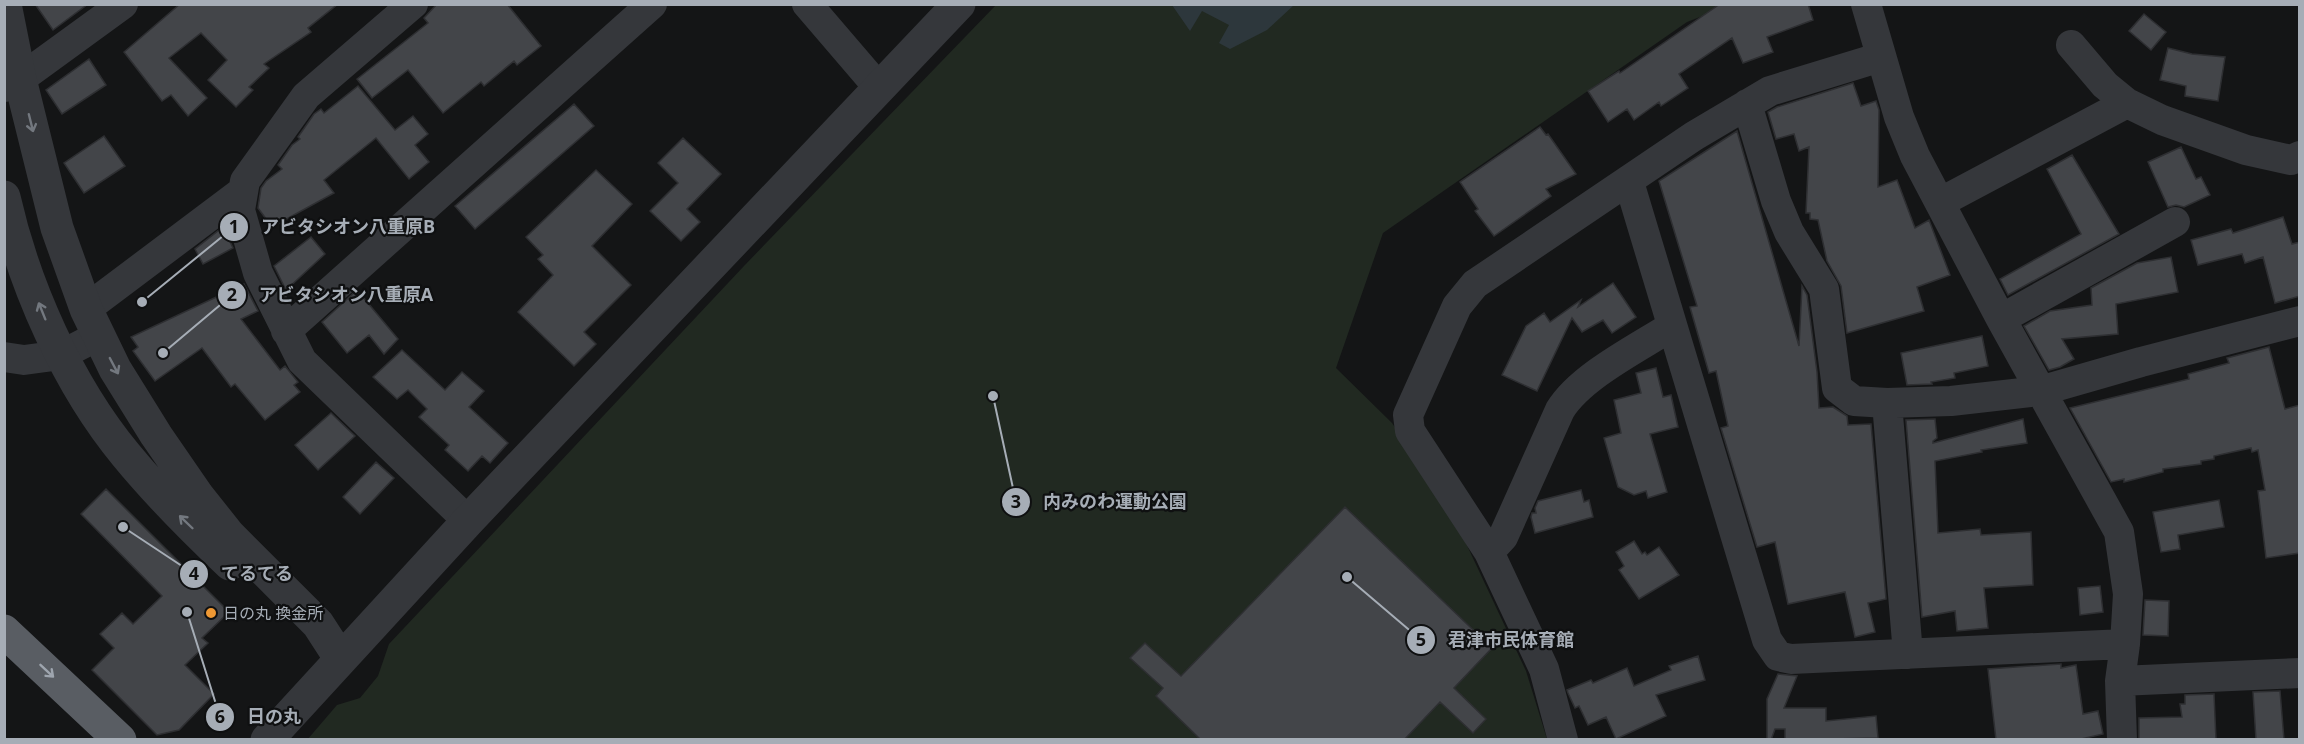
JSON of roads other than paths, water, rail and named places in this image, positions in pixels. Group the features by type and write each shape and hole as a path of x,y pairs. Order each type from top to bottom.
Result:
{"highway":[{"path":"4,631 120,740"}],"street":[{"path":"5,4 12,83 57,228 92,322 132,398 198,496 229,536 318,624 340,658"},
{"path":"12,83 123,4"},
{"path":"413,4 306,96 244,181 240,210 258,273 302,361 468,521"},
{"path":"286,331 652,4"},
{"path":"807,4 879,88"},
{"path":"267,740 468,521 959,4"},
{"path":"1866,4 1899,117 1915,156 2040,391 2119,532 2128,594 2126,644 2121,681 2122,740"},
{"path":"2071,45 2105,85 2127,103 2162,120 2246,150 2291,160 2300,156"},
{"path":"1563,740 1544,669 1489,552 1410,431 1408,415 1457,306 1475,284 1541,238 1629,182 1694,136 1747,104 1770,91 1881,57"},
{"path":"1941,202 2127,103"},
{"path":"1747,104 1776,201 1789,232 1824,289 1837,388 1854,401 1887,403 1951,401 2040,391 2300,321"},
{"path":"1629,182 1767,640 1778,656 1791,659 2126,644"},
{"path":"4,357 24,360 61,355 92,322 243,191"},
{"path":"4,197 28,276 61,355 81,391 125,453 177,513 307,637 340,658"},
{"path":"2001,319 2175,222"},
{"path":"1489,552 1503,537 1560,410 1569,395 1672,326"},
{"path":"1887,403 1908,654"},
{"path":"2121,681 2300,674"}],"place":[{"name":"アビタシオン八重原B","path":"142,302"},
{"name":"アビタシオン八重原A","path":"163,353"},
{"name":"内みのわ運動公園","path":"993,396"},
{"name":"てるてる","path":"123,527"},
{"name":"君津市民体育館","path":"1347,577"},
{"name":"日の丸","path":"187,612"},
{"name":"日の丸 換金所","path":"211,613"}]}
